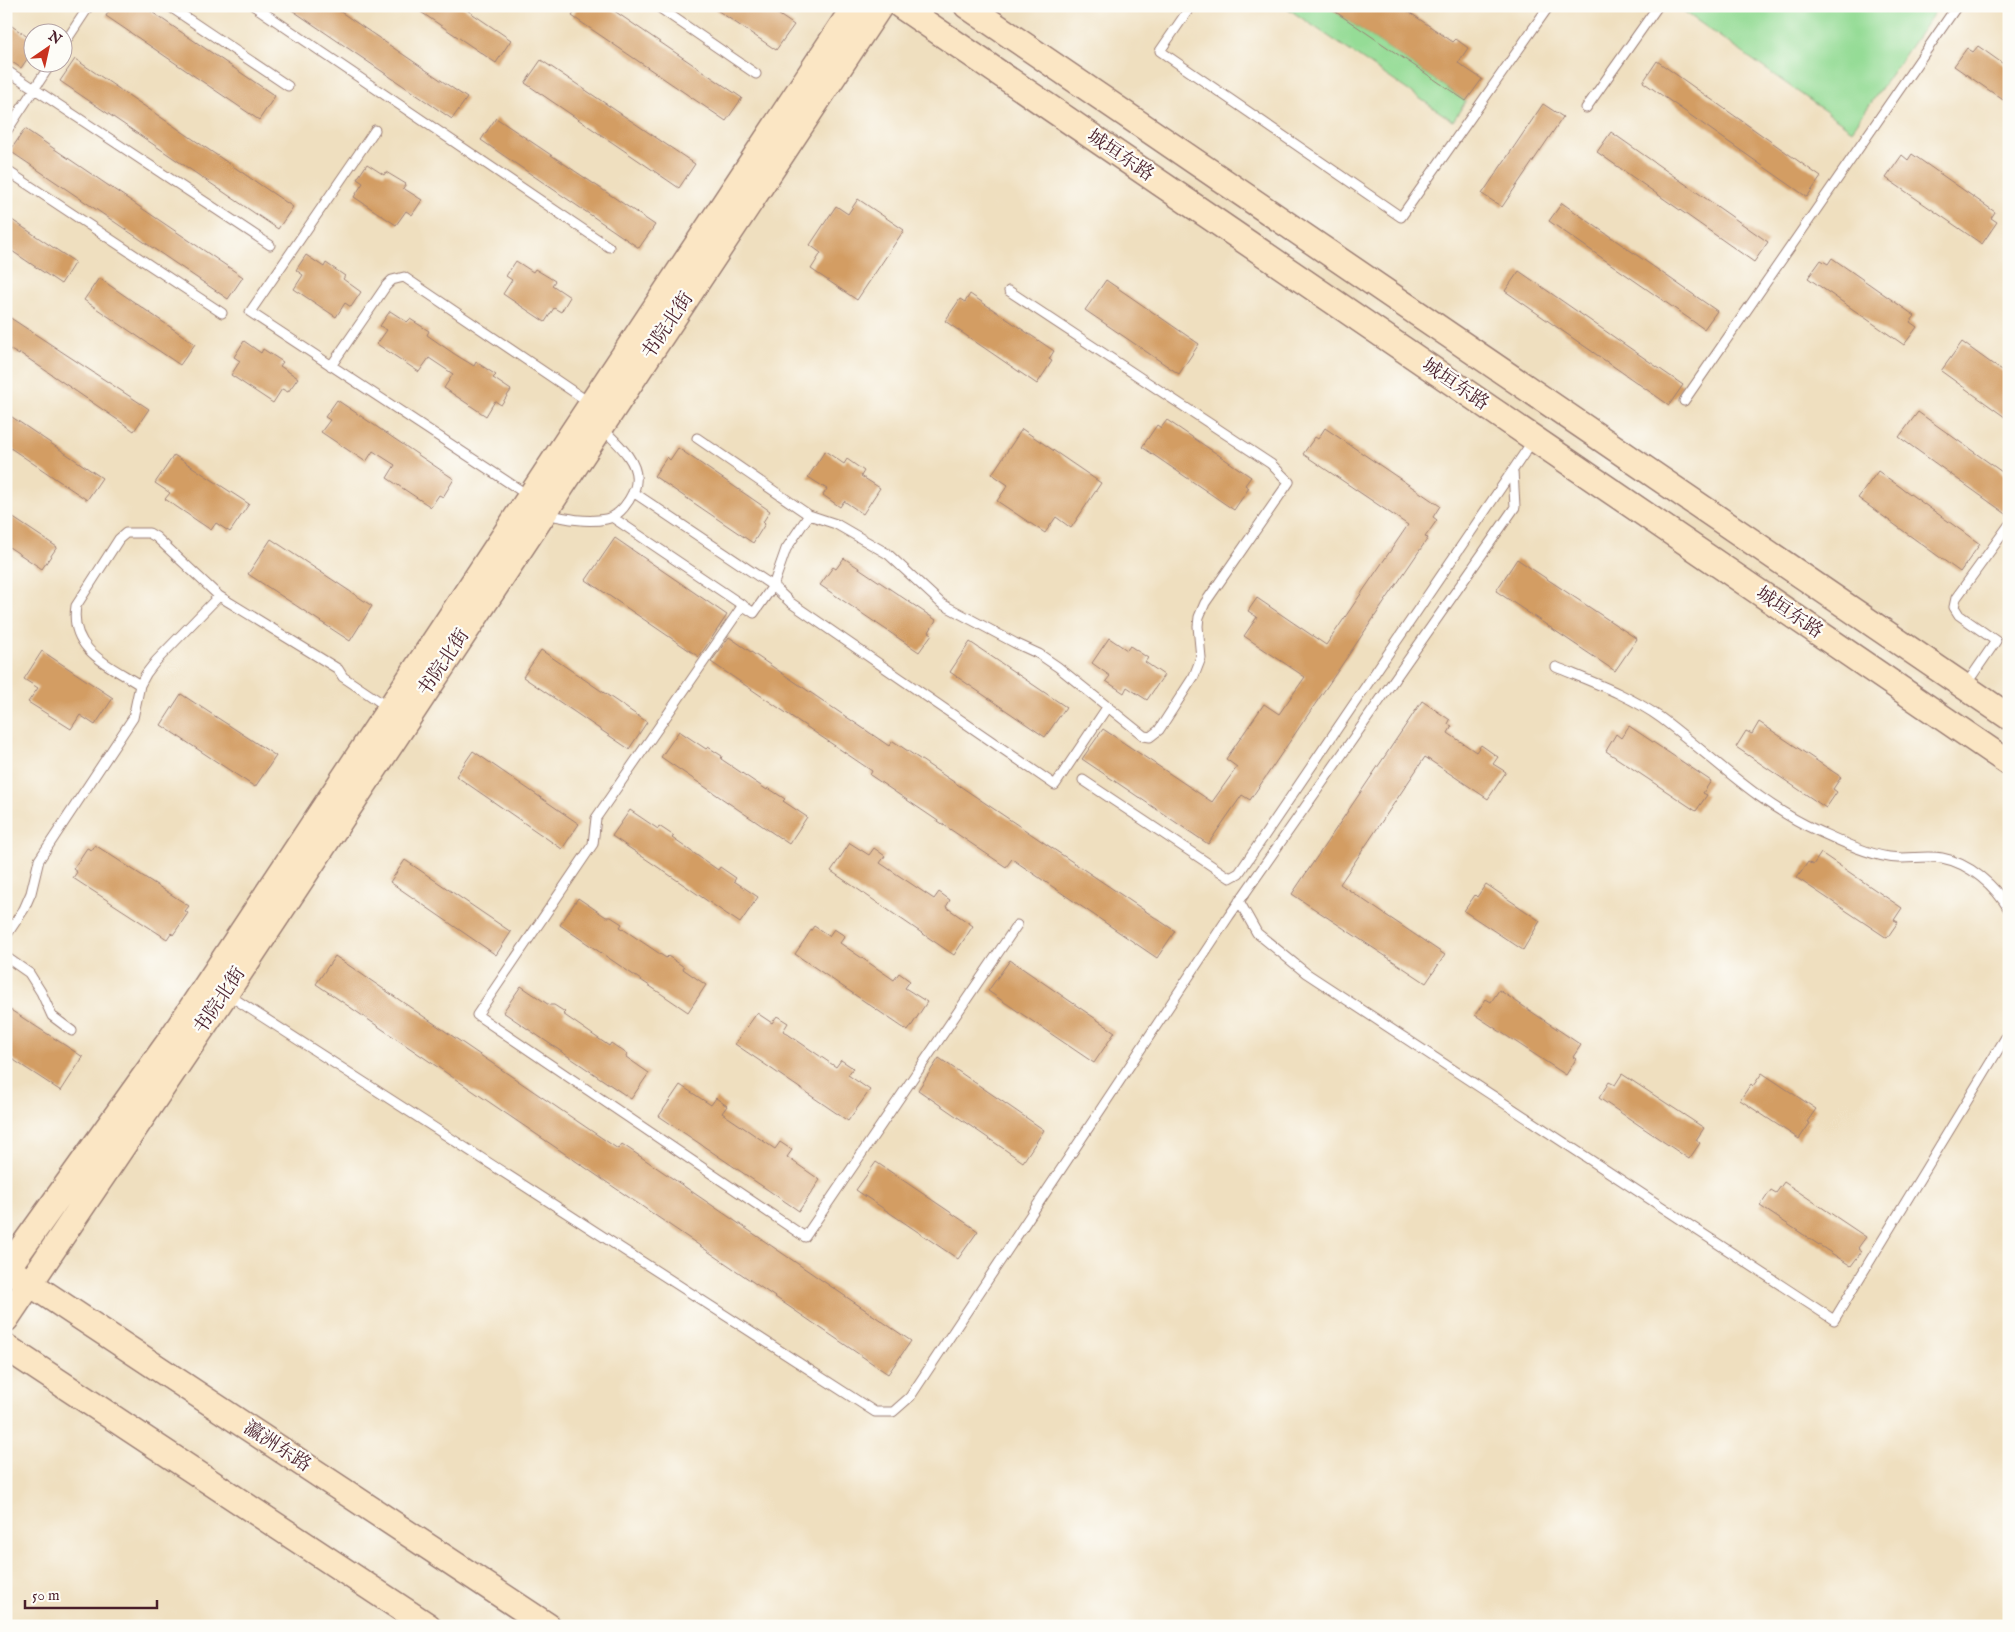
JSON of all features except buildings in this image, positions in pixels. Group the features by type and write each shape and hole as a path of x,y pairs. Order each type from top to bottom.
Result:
{"street":[{"name":"书院北街","path":"6,1319 226,993 537,505 592,404 855,6"},
{"name":"书院北街","path":"6,1269 169,1042 390,709 537,505 601,427 880,6"},
{"name":"城垣东路","path":"901,6 2009,763"},
{"name":"城垣东路","path":"967,6 2009,718"},
{"name":"瀛洲东路","path":"6,1269 548,1626"},
{"path":"6,1347 428,1626"}],"lane":[{"path":"72,32 89,6"},
{"path":"169,6 288,86"},
{"path":"254,6 610,247"},
{"path":"657,6 756,74"},
{"path":"1191,6 1160,50 1401,217 1549,6"},
{"path":"1586,108 1658,6"},
{"path":"1684,401 1957,6"},
{"path":"6,70 270,245"},
{"path":"6,132 46,72"},
{"path":"375,130 250,312 537,505 572,520 606,519 612,517 626,505 637,481 633,467 624,449 601,427"},
{"path":"6,170 222,313"},
{"path":"331,366 386,286 392,280 404,277 592,404"},
{"path":"697,438 809,515 836,524 888,554 942,604 1039,654 1144,736 1150,736 1159,730 1194,676 1201,658 1198,626 1199,617 1205,603 1289,482 1271,464 1010,292"},
{"path":"1082,780 1230,878 1239,873 1534,439"},
{"path":"226,993 875,1412 893,1412 910,1397 1240,902 1515,507 1513,470"},
{"path":"633,492 772,586 791,603 1055,785 1108,706"},
{"path":"612,517 754,613 772,586 786,549 809,515"},
{"path":"1964,687 1996,641 1959,615 1954,607 1956,598 2009,525"},
{"path":"140,685 94,656 83,646 74,618 76,606 119,540 126,533 149,533 156,537 219,596 338,669 343,676 390,709"},
{"path":"6,936 24,909 31,893 39,860 120,740 132,718 140,685 156,661 219,596"},
{"path":"743,605 596,818 593,844 477,1015 805,1237 1017,925"},
{"path":"1556,667 1643,706 1701,749 1757,796 1794,819 1874,853 1889,857 1941,858 1958,864 1985,881 1998,893 2009,910"},
{"path":"1240,902 1257,933 1306,974 1834,1320 2009,1032"},
{"path":"6,957 29,973 41,992 52,1016 72,1031"}],"green space":[{"path":"1284,6 1327,6 1466,101 1453,121"},
{"path":"1685,6 1939,6 1852,130 1682,10"}]}
